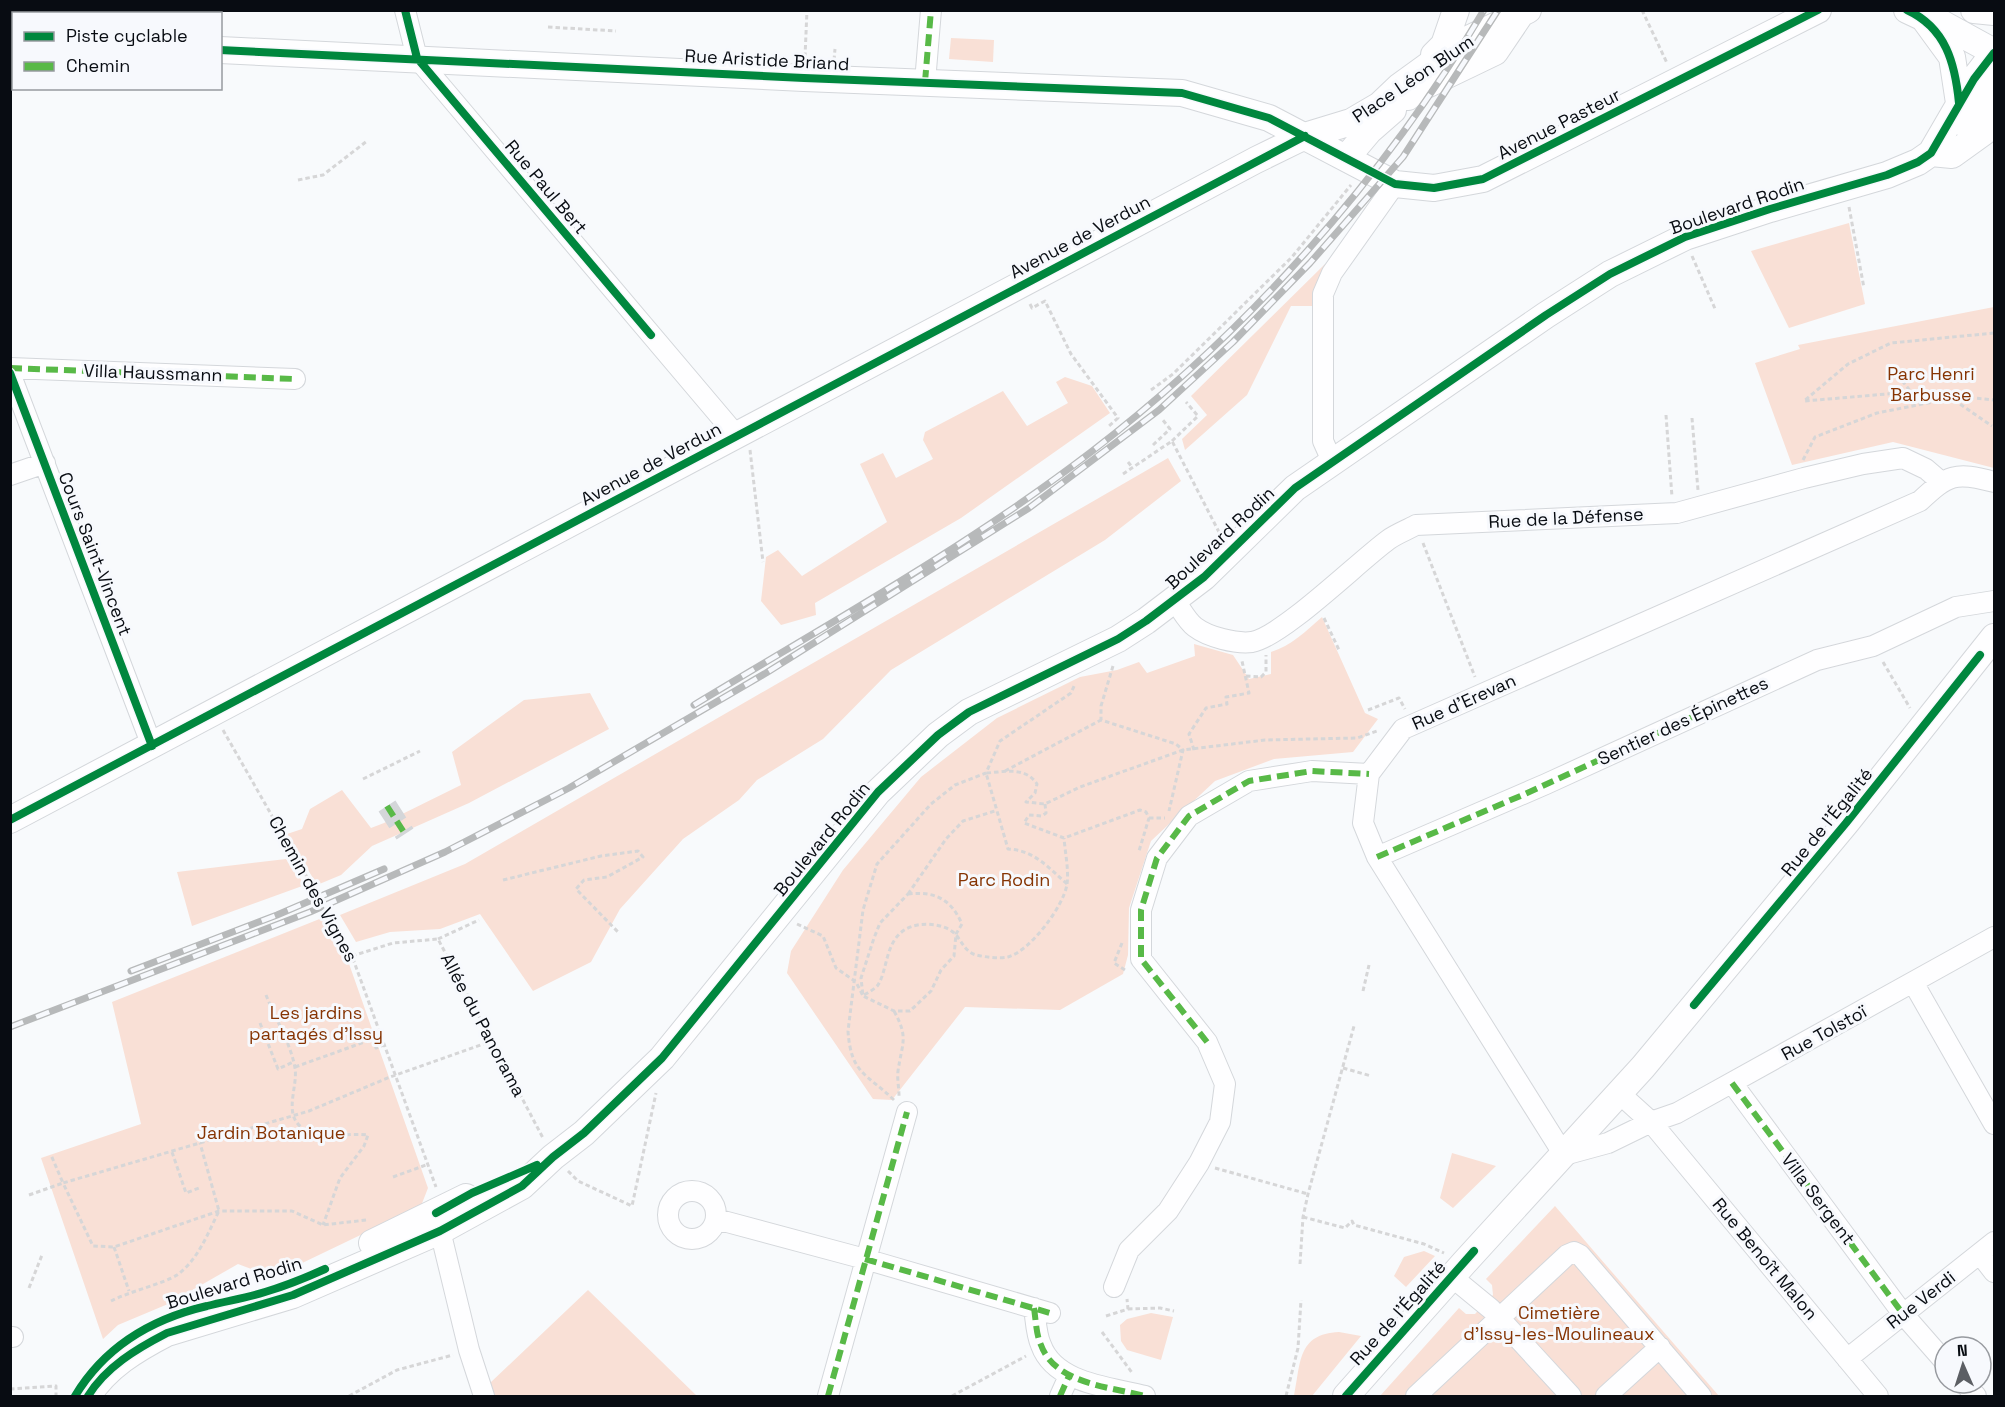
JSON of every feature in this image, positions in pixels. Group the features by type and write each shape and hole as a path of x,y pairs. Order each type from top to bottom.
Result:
{"main road":[{"path":"1420,71 1444,45 1456,10"},
{"name":"Avenue Pasteur","path":"1305,136 1395,184 1434,188 1483,179 1818,10"},
{"path":"1955,10 1995,53"},
{"path":"1974,10 1995,12"},
{"name":"Place Léon Blum","path":"1305,136 1351,122 1380,105 1420,71 1458,44 1524,11"},
{"name":"Place Léon Blum","path":"1356,162 1369,131 1416,90 1495,52 1524,11"},
{"path":"1916,14 1932,18 1995,53"},
{"path":"1916,14 1952,57 1957,74 1959,103"},
{"name":"Rue Aristide Briand","path":"222,50 804,78 1182,93 1269,118 1305,136"},
{"path":"1995,53 1959,103 1931,153 1952,155 1984,132 1995,118"},
{"path":"1959,150 1982,114 1995,83"},
{"name":"Place Léon Blum","path":"1305,136 1359,133 1394,109"},
{"name":"Avenue de Verdun","path":"10,820 1305,136"},
{"name":"Boulevard Rodin","path":"75,1396 92,1371 108,1354 150,1326 193,1310 298,1281 333,1266 384,1236 522,1186 553,1157 584,1133 662,1058 878,792 938,735 969,712 1118,639 1175,601 1232,550 1276,504 1332,461 1589,287 1629,263 1685,237 1770,208 1887,176 1931,153"},
{"name":"Rue de l'Égalité","path":"1346,1396 1619,1094 1846,823 1995,637"},
{"name":"Boulevard Rodin","path":"88,1396 96,1382 114,1366 167,1333 293,1295 443,1216"}],"street":[{"path":"405,10 417,58"},
{"path":"925,82 932,10"},
{"name":"Rue Paul Bert","path":"417,58 740,434"},
{"path":"1332,461 1323,441 1323,294 1332,273 1395,184"},
{"name":"Villa Haussmann","path":"10,368 295,379"},
{"name":"Cours Saint-Vincent","path":"10,373 152,746"},
{"name":"Rue de la Défense","path":"1263,638 1316,600 1389,539 1416,525 1674,513 1804,478 1863,464 1903,458 1926,469 1940,481"},
{"path":"10,475 45,463"},
{"path":"1940,481 1954,477 1995,482"},
{"name":"Rue d'Erevan","path":"1369,774 1407,727 1920,501 1940,481"},
{"path":"1175,601 1195,627 1239,642 1263,638"},
{"name":"Sentier des Épinettes","path":"1377,857 1535,789 1817,660 1873,646 1956,607 1995,601"},
{"path":"1114,1287 1129,1250 1168,1211 1199,1163 1220,1122 1225,1084 1208,1042 1141,959 1141,910 1157,858 1189,816 1249,780 1312,771 1369,774 1363,823 1377,857 1564,1155"},
{"name":"Rue Tolstoï","path":"1564,1155 1608,1143 1651,1122 1677,1113 1914,984 1995,937"},
{"path":"1914,984 1995,1124"},
{"name":"Villa Sergent","path":"1732,1083 1903,1314 1933,1348"},
{"name":"Rue Benoît Malon","path":"1619,1094 1651,1122 1878,1396"},
{"path":"828,1396 908,1112"},
{"path":"443,1216 469,1350 484,1396"},
{"path":"716,1219 865,1259 1042,1311 1041,1347 1052,1363 1069,1376 1141,1388"},
{"path":"1987,1248 1995,1272"},
{"name":"Rue Verdi","path":"1847,1359 1987,1248"},
{"path":"1422,1395 1567,1255 1574,1252 1580,1255 1701,1396"},
{"path":"1458,1270 1499,1319 1570,1396"},
{"path":"1606,1396 1660,1347"},
{"path":"1060,1396 1069,1376"}],"path":[{"path":"804,78 807,10"},
{"path":"1642,10 1668,65"},
{"path":"548,27 616,31"},
{"path":"298,180 323,175 367,141"},
{"path":"1151,390 1173,374 1292,257 1337,204 1356,162"},
{"path":"1851,221 1864,288"},
{"path":"1685,237 1716,311"},
{"path":"1048,307 1071,354 1118,418 1109,426"},
{"path":"1995,333 1892,343 1848,364 1804,401 1911,392 1952,398 1995,400"},
{"path":"1893,369 1911,392"},
{"path":"1165,380 1169,384"},
{"path":"1804,478 1802,462 1815,438 1877,413 1952,398 1992,426"},
{"path":"1123,474 1172,441 1198,416 1186,402"},
{"path":"1666,415 1674,513"},
{"path":"1692,418 1699,507"},
{"path":"1153,445 1170,429 1162,419"},
{"path":"740,434 751,452 763,562"},
{"path":"1172,441 1219,531"},
{"path":"1128,462 1132,467"},
{"path":"1416,525 1481,694"},
{"path":"1316,600 1339,650"},
{"path":"1194,750 1189,734 1206,708 1227,704 1226,697 1249,693 1246,676 1261,677 1266,672 1263,638"},
{"path":"1101,720 1101,706 1113,665 1122,651 1118,639"},
{"path":"1873,646 1922,727"},
{"path":"1067,663 1075,684 1071,693 1000,741 986,774 1008,849 1022,849 1035,856 1067,884"},
{"path":"894,1011 903,1028 904,1048 898,1072 900,1106 852,1061 848,1031 856,982 863,910 877,864 931,804 955,785 986,774 1016,771 1032,776 1037,784 1035,793 1026,802 1045,804 1080,787 1183,750 1265,740 1357,738 1385,728 1407,727 1400,698 1368,710"},
{"path":"1004,772 1101,720 1176,744 1183,750"},
{"path":"1170,809 1183,750"},
{"path":"363,779 420,751"},
{"path":"1045,804 1046,813 1042,816 1029,815 1024,823 1064,838 1140,810 1146,812 1149,818 1138,857"},
{"path":"863,996 861,978 877,930 889,912 908,894 946,839 963,821 995,810"},
{"path":"1149,818 1167,818"},
{"path":"863,996 878,986 896,939 906,929 923,924 938,926 956,934 962,946 974,954 1007,957 1017,953 1040,932 1060,902 1067,884 1064,838"},
{"path":"503,880 601,856 638,851 643,857 607,877 584,880 576,889 619,933"},
{"path":"779,916 823,936 836,968 856,982 863,996 894,1011 910,1011 931,991 941,970 954,956 956,934 962,924 956,911 945,899 931,894 908,894"},
{"path":"438,939 479,920"},
{"path":"1124,937 1113,963 1125,970"},
{"path":"1363,991 1370,965"},
{"path":"51,1155 93,1246 114,1247 219,1211 292,1211 323,1225 340,1178 364,1146 368,1135 319,1135 300,1126 294,1115 292,1099 294,1065 266,995"},
{"path":"260,1023 278,1069 373,1039 376,1048 384,1045"},
{"path":"1300,1264 1303,1217 1308,1194 1354,1026"},
{"path":"29,1195 294,1115 492,1041"},
{"path":"1343,1068 1371,1076"},
{"path":"111,1301 177,1275 198,1253 219,1211 200,1143"},
{"path":"172,1152 186,1193 199,1188"},
{"path":"1199,1163 1308,1194"},
{"path":"393,1176 426,1165"},
{"path":"1303,1217 1345,1228 1352,1221 1354,1225 1424,1244 1458,1270"},
{"path":"114,1247 129,1292"},
{"path":"29,1288 35,1278 42,1255"},
{"path":"1286,1396 1298,1348 1300,1299"},
{"path":"1128,1309 1160,1308 1174,1311"},
{"path":"1101,1332 1141,1388"},
{"path":"951,1396 1041,1347"},
{"path":"348,1396 397,1370 469,1350"},
{"path":"10,1389 56,1386 56,1396"}],"green space":[{"path":"951,38 994,40 993,62 949,59"},
{"path":"1849,223 1865,304 1789,328 1751,251"},
{"path":"1325,264 1315,306 1291,306 1247,395 1185,450 1182,439 1207,415 1191,396"},
{"name":"Parc Henri Barbusse","path":"1994,307 1994,468 1893,442 1792,465 1755,363 1800,349 1798,345"},
{"path":"1065,377 1092,386 1110,413 961,518 815,603 816,615 781,625 761,601 766,557 778,550 802,576 887,522 860,464 883,453 896,478 933,459 923,440 925,432 1003,391 1027,426 1068,403 1056,382"},
{"path":"1168,458 1181,481 1105,540 891,670 823,739 757,780 739,800 683,839 620,909 591,962 533,991 480,914 440,929 390,932 356,942 340,915 465,864"},
{"name":"Parc Rodin","path":"1322,617 1365,713 1378,719 1353,752 1274,759 1215,781 1151,841 1129,908 1128,955 1123,974 1060,1010 965,1007 892,1100 873,1099 787,973 791,951 843,870 921,777 997,718 1080,677 1117,670 1139,662 1147,673 1195,656 1194,644 1233,655 1249,679 1271,674 1271,652 1292,642"},
{"path":"590,693 609,729 469,803 372,846 341,875 317,885 287,834 302,829 310,809 342,790 371,828 384,823 461,785 452,752 524,700"},
{"path":"286,859 305,885 192,926 177,872"},
{"name":"Jardin Botanique","path":"322,918 347,958 428,1188 421,1206 273,1277 238,1264 168,1304 118,1325 103,1339 41,1158 141,1124 112,1002"},
{"path":"1452,1153 1496,1166 1453,1208 1440,1198"},
{"name":"Cimetière d'Issy-les-Moulineaux","path":"1555,1206 1719,1396 1380,1396 1459,1308 1466,1314 1475,1314 1493,1295 1492,1285 1486,1279"},
{"path":"1424,1251 1435,1256 1406,1287 1394,1276 1404,1257"},
{"path":"588,1290 697,1396 495,1396 490,1383"},
{"path":"1151,1313 1173,1317 1161,1360 1127,1350 1121,1341 1120,1325 1127,1319"},
{"path":"1339,1332 1361,1336 1312,1396 1294,1396 1300,1362 1308,1344 1325,1334"}],"tunnel":[{"path":"387,806 405,834"}],"railway":[{"path":"694,705 896,584 996,520 1091,452 1149,406 1204,356 1308,250 1402,134 1445,73 1484,10"},
{"path":"10,1027 310,912 445,852 569,788 766,673 1029,508 1159,410 1233,342 1310,263 1403,157 1498,10"},
{"path":"131,971 277,915 384,869"}],"marked path":[{"path":"925,82 931,10"},
{"path":"10,368 295,379"},
{"path":"1377,857 1525,794 1749,691"},
{"path":"1207,1042 1141,959 1141,910 1157,858 1189,816 1249,781 1312,771 1369,774"},
{"path":"387,806 405,834"},
{"path":"1732,1083 1903,1314"},
{"path":"828,1396 907,1112"},
{"path":"865,1259 1050,1313"},
{"path":"1034,1308 1041,1345 1048,1358 1058,1368 1086,1382 1145,1396"},
{"path":"1060,1396 1069,1376"}],"cycle path":[{"path":"405,10 417,58 651,335"},
{"path":"222,50 804,78 1182,93 1269,118 1395,184 1434,188 1483,179 1818,10"},
{"path":"1907,10 1931,26 1940,37 1955,74 1959,103"},
{"path":"88,1396 104,1376 123,1360 167,1333 293,1295 440,1231 522,1186 553,1157 584,1133 662,1058 878,792 938,735 969,712 1118,639 1146,621 1204,577 1295,488 1546,315 1610,274 1685,237 1770,209 1887,175 1918,162 1931,153 1974,79 1994,53"},
{"path":"10,820 1305,136"},
{"path":"10,373 152,746"},
{"path":"1694,1005 1846,823 1980,655"},
{"path":"436,1213 472,1193 537,1165"},
{"path":"1346,1396 1474,1251"},
{"path":"75,1396 100,1364 115,1350 148,1328 186,1312 272,1290 325,1269"}],"park label":[{"name":"Les jardins partagés d'Issy","path":"316,1023"}]}
